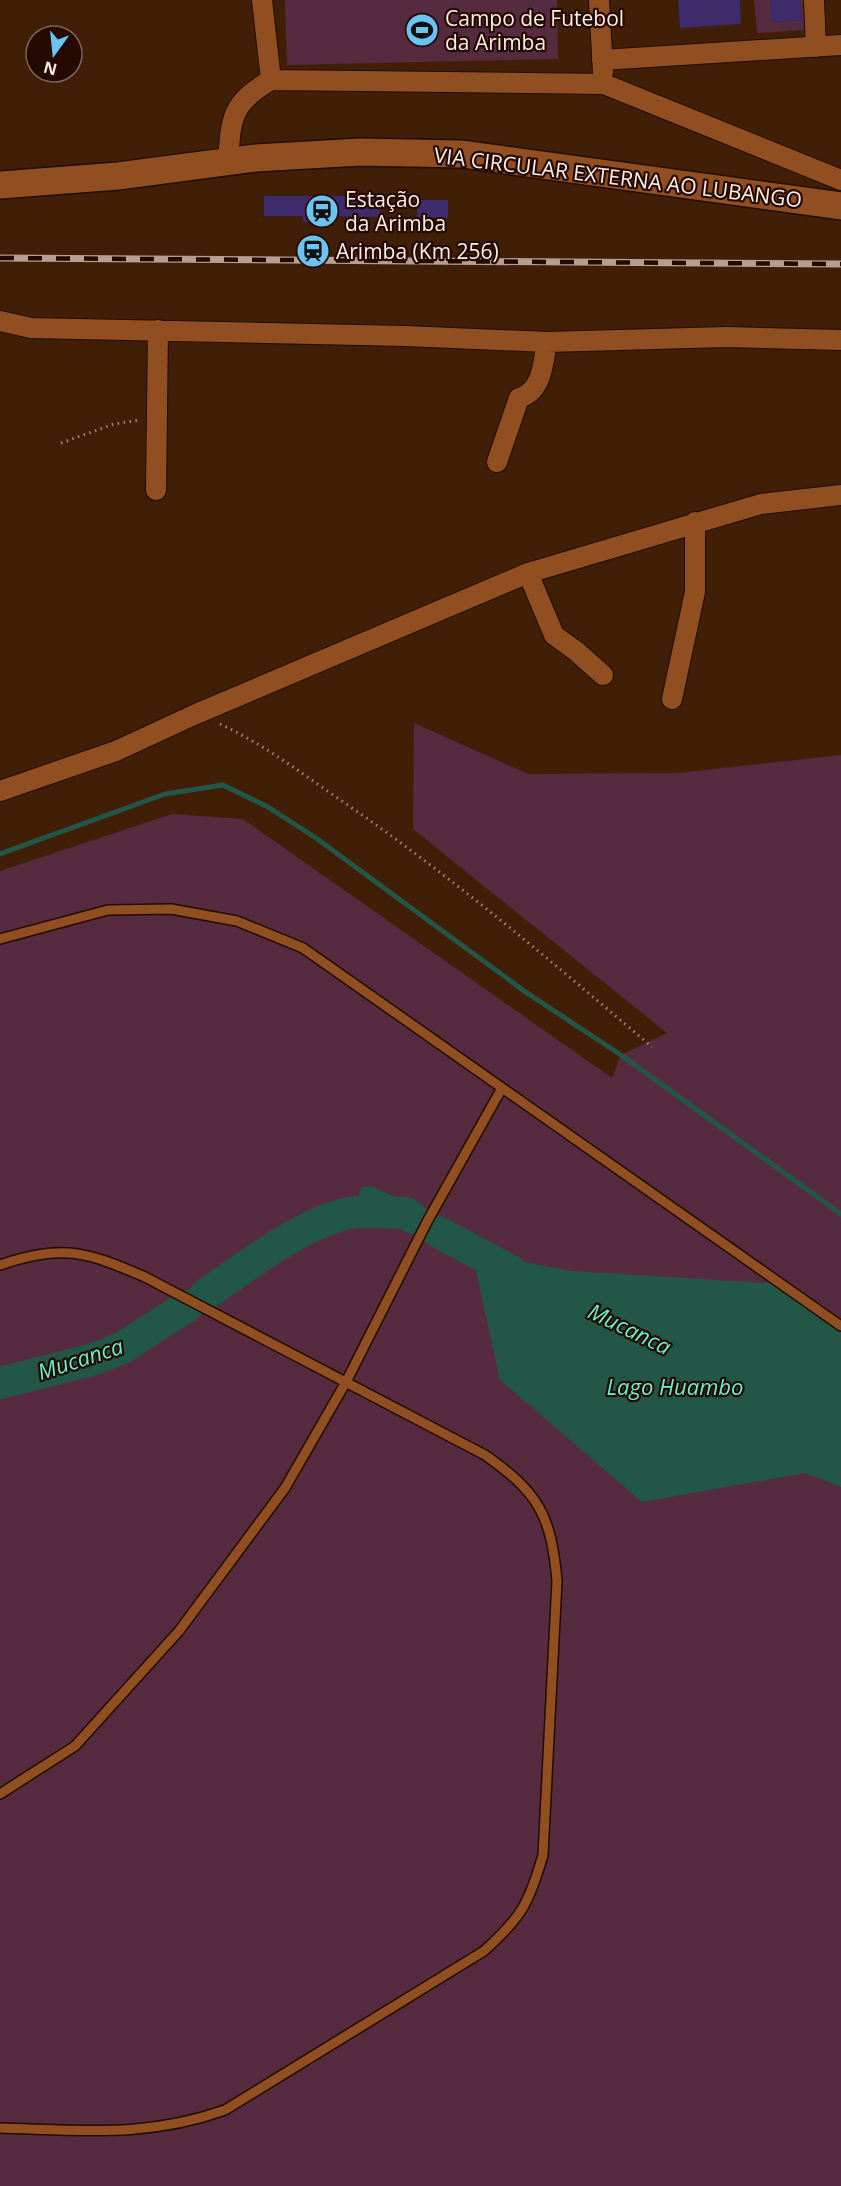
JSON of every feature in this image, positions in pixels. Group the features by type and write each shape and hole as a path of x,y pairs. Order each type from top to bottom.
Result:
{"main road":[{"name":"VIA CIRCULAR EXTERNA AO LUBANGO","path":"0,185 118,176 228,162 360,152 462,154 841,206"}],"street":[{"path":"262,0 271,80"},
{"path":"599,0 604,84"},
{"path":"814,0 816,46"},
{"path":"602,60 841,45"},
{"path":"228,162 231,119 249,92 271,80 604,84 841,180"},
{"path":"0,321 31,328 547,342 726,337 841,340"},
{"path":"156,490 158,330"},
{"path":"497,462 519,398 528,396 537,386 547,342"},
{"path":"0,791 116,751 196,714 528,573 761,504 841,495"},
{"path":"672,699 695,592 695,522"},
{"path":"528,573 554,636 576,651 603,675"}],"lane":[{"path":"0,939 108,910 171,909 237,921 303,948 841,1326"},
{"path":"0,1794 75,1746 179,1631 285,1488 346,1382 428,1220 502,1088"},
{"path":"0,1265 33,1253 70,1251 108,1261 156,1283 485,1455 511,1473 531,1493 546,1518 554,1548 557,1581 543,1855 532,1893 513,1926 484,1951 225,2110 194,2121 125,2132 0,2127"}],"path":[{"path":"61,443 80,434 114,424 156,418"},
{"path":"196,714 252,739 376,824 529,942 652,1047"}],"shaded area":[{"name":"Campo de Futebol da Arimba","path":"285,0 557,0 558,59 287,65"},
{"path":"754,0 770,0 772,22 802,20 800,0 804,0 806,30 757,33"},
{"path":"414,723 528,774 677,773 841,755 841,2186 0,2186 0,871 172,814 243,819 612,1078 621,1055 667,1033 413,829"}],"water":[{"path":"371,1186 393,1196 406,1213 402,1222 378,1224 352,1213 362,1187"},
{"name":"Lago Huambo","path":"472,1252 572,1271 781,1284 841,1326 841,1487 805,1473 642,1502 500,1380"},
{"path":"164,1309 174,1313 169,1328 159,1342 150,1349 140,1347 127,1352 122,1348 142,1317 149,1312"}],"building":[{"path":"678,0 740,0 741,24 680,28"},
{"path":"770,0 800,0 802,20 771,22"},
{"name":"Estação da Arimba","path":"264,196 380,196 380,217 320,216 321,222 303,222 303,216 264,216"},
{"path":"418,200 448,200 448,218 417,217"}],"waterway":[{"path":"0,854 165,794 223,785 268,807 316,838 527,993 621,1055 841,1214"},
{"name":"Mucanca","path":"206,1294 294,1235 332,1218 350,1213 370,1212 406,1213 413,1218"},
{"name":"Mucanca","path":"438,1232 511,1271"},
{"name":"Mucanca","path":"0,1383 91,1360 122,1348 187,1306"}],"railway":[{"path":"0,258 841,264"}],"place":[{"name":"Campo de Futebol da Arimba","path":"422,30"},
{"name":"Estação da Arimba","path":"322,211"},
{"name":"Arimba (Km 256)","path":"313,251"}]}
